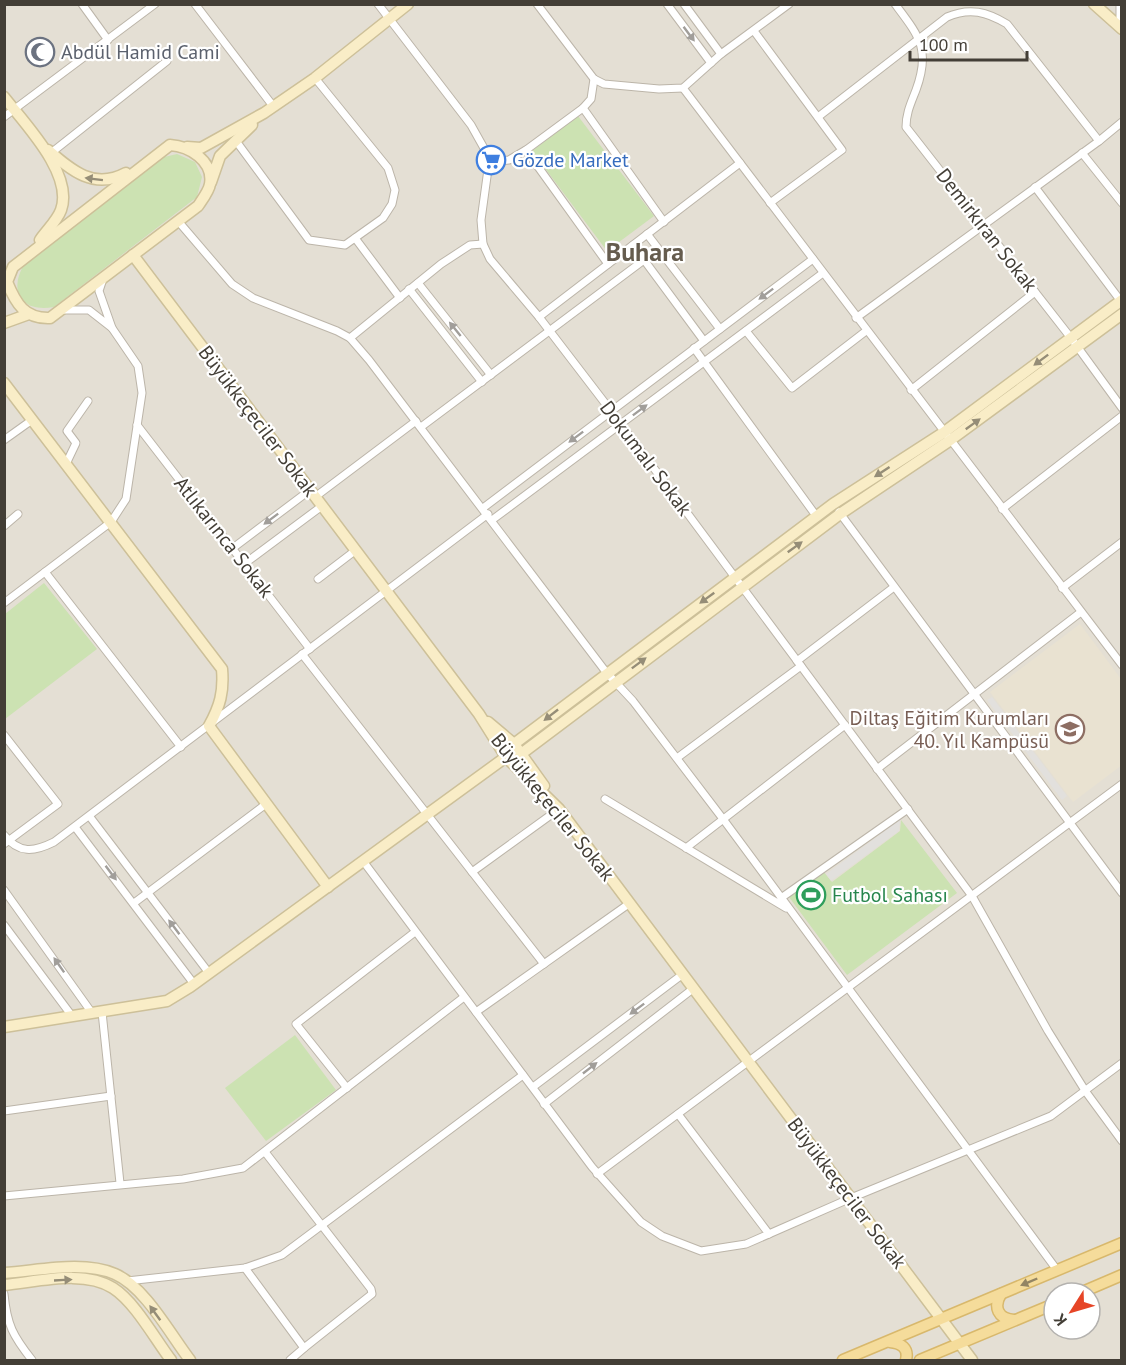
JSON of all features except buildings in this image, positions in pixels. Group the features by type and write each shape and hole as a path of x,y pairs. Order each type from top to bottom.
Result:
{"main road":[{"path":"843,1360 1122,1243"},
{"path":"1102,1284 1122,1275"},
{"path":"1001,1294 996,1306 999,1314 1003,1318 1015,1320"},
{"path":"920,1360 1042,1309"},
{"path":"890,1342 902,1345 906,1350 906,1360"}],"street":[{"path":"82,4 108,40"},
{"path":"4,117 155,4"},
{"path":"195,4 269,110"},
{"path":"378,4 471,125 489,162 509,160 583,108 591,99 594,79"},
{"path":"39,142 80,177 102,181 119,176 170,146 201,148 269,110 315,78 408,4"},
{"path":"537,4 594,79 615,85 659,89 683,87 721,54 789,4"},
{"path":"667,4 711,63"},
{"path":"684,4 721,54"},
{"path":"895,4 920,38"},
{"path":"1094,4 1121,28"},
{"path":"1120,4 1121,28"},
{"path":"818,117 947,17 961,11 990,14 1007,24 1099,141"},
{"path":"754,31 842,150 770,203"},
{"name":"Demirkıran Sokak","path":"920,38 924,58 918,83 906,115 906,127 1122,408"},
{"path":"51,153 167,61"},
{"path":"236,141 309,240 345,244 383,218 392,204 395,190 388,168 315,78"},
{"path":"683,87 946,437 1122,665"},
{"path":"4,98 39,142 56,169 64,190 61,210 34,250"},
{"path":"583,108 663,222"},
{"path":"7,282 12,295 29,314 35,318 50,318 198,206 210,185 220,156 269,110"},
{"path":"856,318 1122,122"},
{"path":"181,146 192,150 201,159 208,169 210,185"},
{"path":"526,150 608,264"},
{"path":"1082,153 1122,203"},
{"path":"4,299 13,267 148,160"},
{"name":"Dokumalı Sokak","path":"489,162 481,220 483,244 490,259 539,317 621,424 972,896 1001,952 1086,1092 1122,1141"},
{"path":"539,317 740,163"},
{"path":"1035,187 1121,300 1074,343"},
{"path":"178,220 232,284 253,298 350,338 490,517 606,672 633,701 723,819 1057,1270"},
{"path":"647,234 720,329"},
{"path":"355,238 400,297"},
{"path":"350,338 418,283 470,245 483,244"},
{"path":"633,245 704,341"},
{"name":"Büyükkeçeciler Sokak","path":"133,255 479,714 506,757 560,809 972,1360"},
{"path":"483,508 813,259"},
{"path":"421,428 644,260"},
{"path":"4,735 58,804 6,840 17,849 41,849 90,816 386,591 621,424 823,273"},
{"path":"4,603 111,522 126,499 142,393 138,366 112,328 99,291 103,277"},
{"path":"418,283 491,375"},
{"path":"410,290 482,382"},
{"path":"911,390 1035,292"},
{"path":"59,310 89,310 112,328"},
{"path":"4,323 29,314"},
{"path":"4,1027 167,1001 194,984 506,757 514,744 606,672 840,514 1074,343 1122,314"},
{"path":"746,331 792,388 867,331"},
{"path":"694,348 817,517"},
{"path":"4,383 222,669 221,698 209,726"},
{"path":"66,464 76,443 67,431 87,401"},
{"path":"1002,509 1122,416"},
{"path":"4,440 32,420"},
{"path":"244,564 316,498 416,421"},
{"name":"Atlıkarınca Sokak","path":"137,425 310,649"},
{"path":"506,757 521,754 739,582 833,504 946,437"},
{"path":"233,548 316,498"},
{"path":"833,504 1122,893"},
{"path":"4,526 18,514"},
{"path":"1062,588 1122,542"},
{"path":"318,579 356,550"},
{"path":"45,572 181,747"},
{"path":"676,758 894,587"},
{"path":"877,769 1081,612"},
{"path":"302,654 544,964"},
{"path":"472,872 560,809 514,744 479,714"},
{"path":"686,848 844,725"},
{"path":"209,726 328,887"},
{"path":"597,1174 1122,784"},
{"path":"605,799 791,911"},
{"path":"134,903 266,804"},
{"path":"781,898 908,809"},
{"path":"90,816 209,973"},
{"path":"75,827 194,984"},
{"path":"363,861 597,1174 641,1222 662,1236 701,1251 746,1244 850,1198 1051,1116 1122,1063"},
{"path":"4,890 97,1012 111,1096 120,1183"},
{"path":"476,1012 630,903"},
{"path":"4,925 72,1016"},
{"path":"346,1088 296,1024 415,932"},
{"path":"533,1087 683,974"},
{"path":"544,1104 694,988"},
{"path":"4,1196 120,1183 183,1179 243,1168 464,996"},
{"path":"127,1281 245,1268 282,1256 523,1075"},
{"path":"4,1111 111,1096"},
{"path":"678,1114 769,1234"},
{"path":"265,1152 371,1289 372,1294 290,1360"},
{"path":"245,1268 304,1348"},
{"path":"4,1273 98,1269 127,1281 149,1305 190,1360"},
{"path":"4,1285 64,1279 90,1279 104,1283 125,1299 171,1360"},
{"path":"4,1294 7,1319 14,1336 32,1360"}],"shaded area":[{"path":"5,5 1121,5 1121,1360 5,1360"},
{"name":"Diltaş Eğitim Kurumları 40. Yıl Kampüsü","path":"1080,624 1121,679 1122,765 1073,802 990,692"},
{"path":"992,697 1067,796 1062,800 987,700"},
{"path":"900,820 899,831 831,881 826,874"}],"green space":[{"path":"578,116 654,216 607,251 532,151"},
{"path":"177,154 195,162 202,177 197,197 54,307 42,308 25,303 20,297 18,282 25,263 160,158"},
{"path":"44,583 97,649 5,719 5,614"},
{"path":"901,820 957,893 847,975 789,897 823,871 832,882 900,831"},
{"path":"295,1035 336,1090 266,1141 225,1088"}],"place":[{"name":"Abdül Hamid Cami","path":"40,52"},
{"name":"Gözde Market","path":"491,160"},
{"name":"Diltaş Eğitim Kurumları 40. Yıl Kampüsü","path":"1070,729"},
{"name":"Futbol Sahası","path":"811,895"}],"district":[{"name":"Buhara","path":"645,252"}]}
